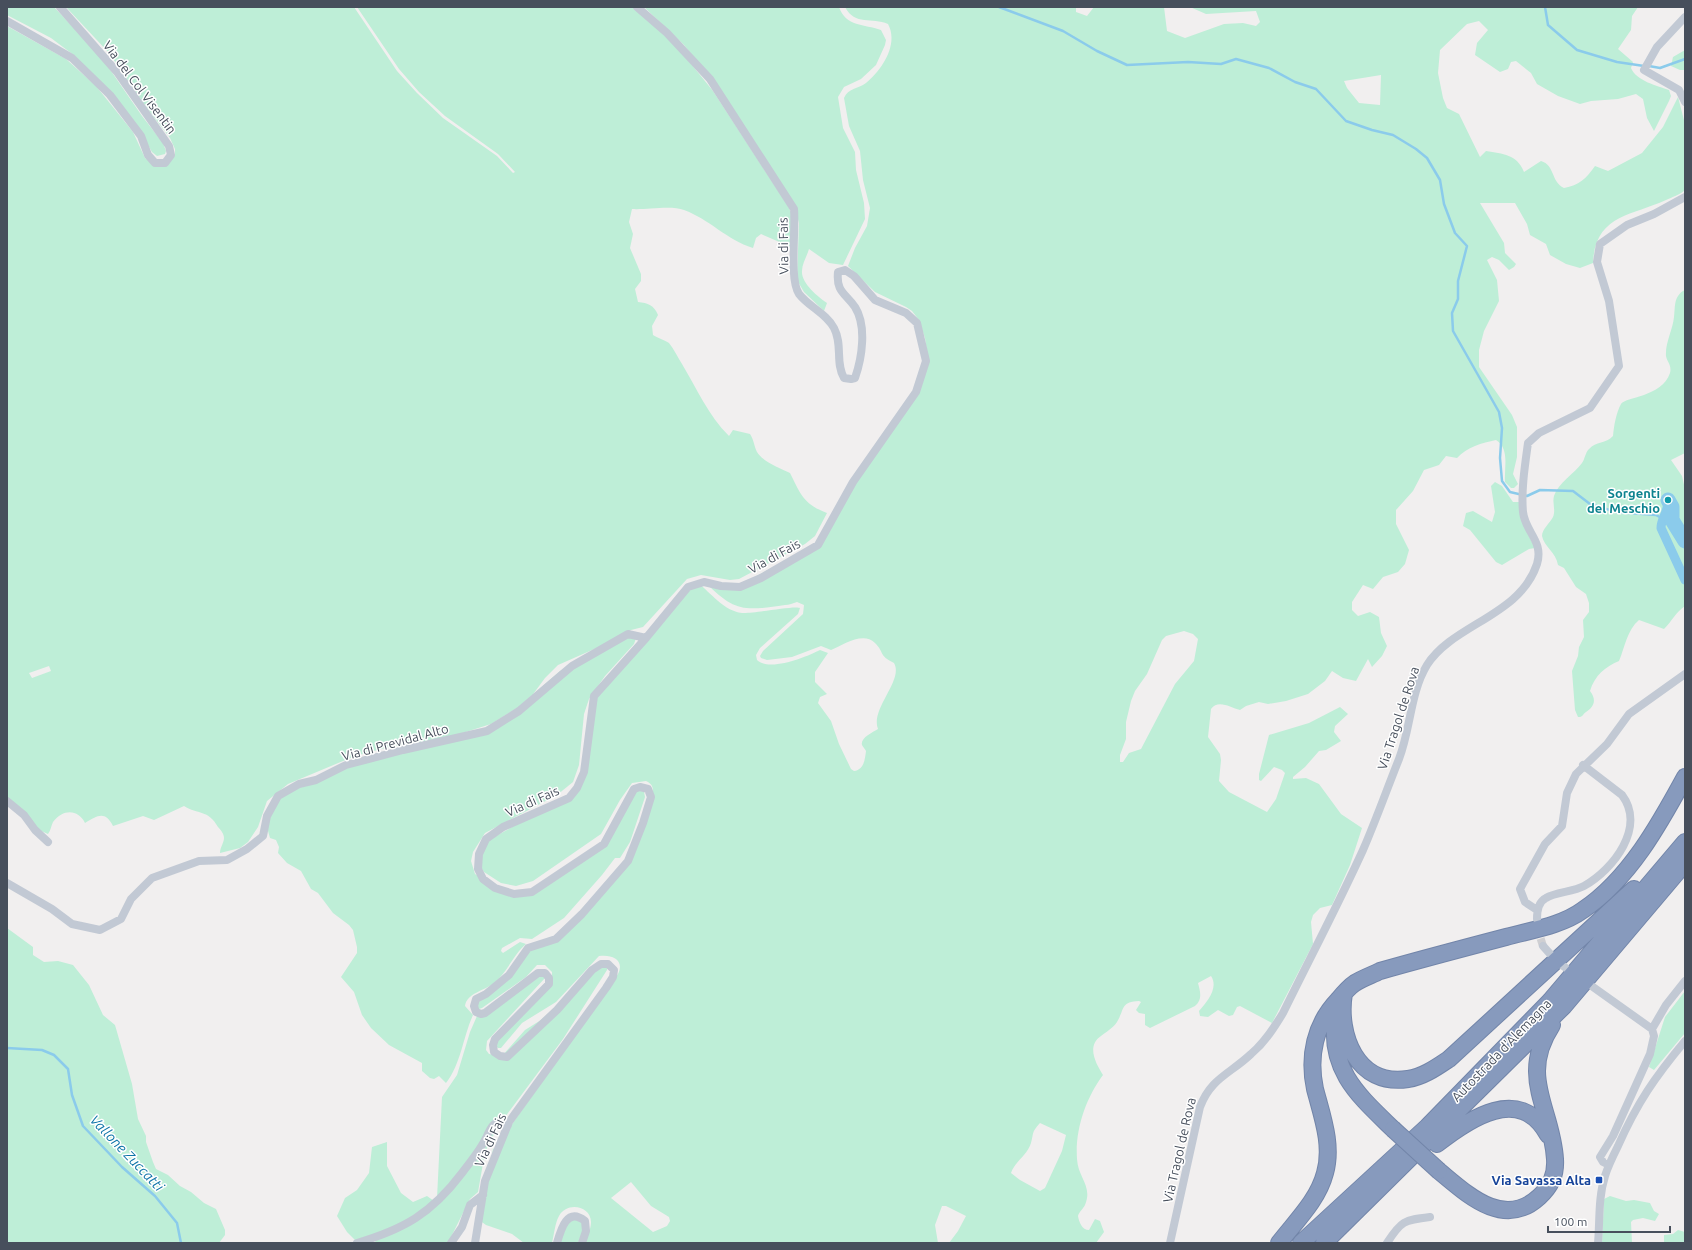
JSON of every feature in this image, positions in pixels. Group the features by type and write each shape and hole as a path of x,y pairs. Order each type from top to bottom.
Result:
{"highway":[{"path":"1279,1243 1319,1192 1326,1172 1327,1137 1315,1088 1312,1067 1313,1049 1317,1029 1326,1012 1355,983 1380,971 1553,924 1582,911 1616,880 1637,855 1664,815 1685,777"},
{"path":"1344,993 1342,1011 1344,1028 1349,1045 1361,1064 1381,1078 1394,1080 1409,1079 1422,1075 1449,1059 1685,842"},
{"name":"Autostrada d'Alemagna","path":"1301,1243 1427,1127 1550,1000 1685,842"},
{"name":"Autostrada d'Alemagna","path":"1324,1243 1348,1221 1564,1006 1685,863"},
{"path":"1344,993 1337,1009 1335,1042 1342,1071 1355,1091 1393,1129 1439,1171 1476,1201 1500,1209 1513,1209 1525,1206 1536,1200 1552,1182 1555,1159 1538,1087 1537,1066 1545,1035 1564,1006"},
{"path":"1348,1221 1386,1193 1431,1149 1456,1130 1492,1111 1506,1108 1524,1112 1541,1124 1552,1144"}],"street":[{"name":"Via del Col Visentin","path":"7,21 72,58 110,95 141,136 148,155 155,163 166,163 171,155 169,146 117,72 60,7"},
{"name":"Via di Fais","path":"475,1243 485,1181 508,1126 606,988 613,977 614,970 608,964 601,964 592,970 557,1010 507,1057 500,1056 494,1052 493,1045 495,1039 549,984 550,978 545,973 538,973 485,1013 480,1014 476,1012 474,1006 476,999 486,994 509,974 528,948 556,939 582,914 628,861 643,823 651,797 648,789 640,787 634,789 604,844 532,892 514,894 495,888 483,879 478,870 479,854 486,839 503,827 569,798 577,788 584,772 594,696 646,638 688,587 704,582 721,586 740,587 762,578 818,545 853,482 916,392 926,361 918,322 906,313 875,300 854,276 845,270 838,272 837,282 842,294 855,308 862,331 858,369 855,378 851,380 844,378 840,371 840,348 835,329 827,318 799,294 793,275 795,225 794,209 710,79 667,33 637,7"},
{"path":"1685,17 1658,48 1644,70 1679,90 1685,102"},
{"name":"Via Tragol de Rova","path":"1170,1243 1200,1107 1205,1093 1211,1086 1250,1055 1268,1037 1283,1012 1363,850 1405,745 1414,698 1427,665 1443,646 1487,619 1508,603 1527,583 1536,565 1538,548 1523,513 1528,444 1539,433 1590,408 1620,366 1609,300 1597,262 1600,244 1627,225 1654,214 1685,198"},
{"name":"Via di Previdal Alto","path":"7,883 52,909 72,924 100,930 120,919 131,899 152,878 199,860 227,860 247,849 263,836 267,816 278,796 299,784 316,780 346,765 403,750 487,731 519,711 572,666 628,634 646,638"},
{"path":"1537,910 1524,902 1520,889 1545,844 1562,826 1568,792 1576,774 1583,765 1607,744 1629,714 1685,674"},
{"path":"1537,919 1538,905 1546,898 1583,887 1594,880 1622,849 1632,823 1631,812 1627,801 1622,794 1583,765"},
{"path":"7,801 24,816 35,830 48,842"},
{"path":"1543,946 1552,956"},
{"path":"1652,1029 1666,1005 1685,981"},
{"path":"1593,987 1652,1029 1654,1036 1650,1054 1613,1136 1600,1157 1603,1162 1609,1164"},
{"path":"1598,1243 1600,1203 1604,1177 1609,1164 1632,1113 1646,1091 1685,1041"},
{"path":"356,1243 399,1229 414,1220 435,1203 460,1176 486,1140 491,1128 496,1123 503,1123 508,1126"},
{"path":"451,1243 462,1227 470,1205 483,1195"},
{"path":"557,1243 561,1228 566,1220 572,1217 580,1216 586,1221 586,1232 582,1243"},
{"path":"1387,1243 1399,1225 1415,1219 1430,1217"}],"green space":[{"path":"7,7 54,7 102,58 142,116 163,143 166,151 165,154 157,156 152,152 139,130 75,56 51,38 7,15"},
{"path":"66,7 354,7 397,71 417,93 443,118 497,156 513,173 515,172 498,154 445,116 419,92 399,69 357,7 635,7 679,49 713,91 791,212 791,247 761,234 756,238 753,248 735,240 702,219 684,210 672,208 632,209 629,222 633,234 630,248 641,274 641,281 635,289 638,302 650,305 655,309 658,315 652,326 653,335 671,345 703,402 729,436 733,430 750,434 760,456 790,473 807,502 819,510 827,513 815,536 805,544 739,579 730,580 701,575 687,579 643,627 631,630 608,643 558,665 545,678 528,701 491,724 453,736 385,748 355,756 288,784 267,801 258,827 248,842 240,848 220,853 224,837 214,821 207,815 184,806 154,820 143,816 113,826 104,816 93,818 85,823 78,815 70,812 61,815 53,822 48,834 39,830 7,798 7,26 66,59 96,86 133,132 145,158 155,165 175,155 175,149 170,138 149,111 109,53","holes":["49,666 51,671 32,678 29,673"]},
{"path":"644,7 839,7 846,18 856,24 881,30 886,40 876,65 861,79 844,87 838,97 843,128 855,152 856,170 864,203 865,219 843,265 829,263 809,249 802,268 802,276 807,285 827,303 824,311 804,292 797,280 799,223 794,203 718,87 684,45"},
{"path":"845,7 1076,7 1076,12 1087,16 1094,7 1164,7 1167,31 1185,38 1224,24 1243,23 1256,26 1260,22 1256,11 1206,14 1190,7 1638,7 1632,16 1631,30 1618,49 1633,62 1631,68 1642,80 1669,90 1671,96 1654,131 1647,118 1643,99 1636,94 1618,99 1591,101 1580,104 1558,96 1537,84 1531,73 1516,61 1511,62 1508,69 1500,72 1475,55 1477,43 1488,30 1479,21 1467,24 1440,50 1438,73 1443,98 1447,108 1459,114 1480,157 1486,151 1509,156 1518,162 1524,172 1541,161 1549,166 1557,182 1564,188 1582,181 1595,166 1608,171 1642,153 1663,127 1678,97 1685,124 1685,190 1678,195 1628,214 1608,226 1600,235 1595,247 1593,263 1580,268 1566,264 1550,255 1546,244 1530,235 1527,224 1515,203 1480,203 1504,243 1505,253 1516,264 1509,270 1499,260 1492,257 1487,260 1497,280 1499,301 1484,331 1479,350 1479,367 1512,415 1517,427 1517,457 1513,474 1518,484 1514,488 1511,488 1505,482 1505,453 1503,448 1496,440 1470,448 1457,458 1446,456 1439,465 1424,470 1413,491 1396,510 1396,524 1409,550 1405,564 1398,572 1383,577 1373,589 1363,585 1352,602 1352,610 1358,616 1370,612 1379,617 1381,633 1387,646 1382,656 1372,667 1368,659 1356,681 1343,678 1332,671 1325,681 1308,694 1286,701 1268,704 1259,702 1246,706 1240,710 1221,704 1214,706 1211,709 1208,737 1220,754 1221,760 1219,781 1229,792 1267,812 1276,799 1285,773 1274,767 1261,781 1259,780 1259,774 1269,735 1309,723 1340,707 1348,714 1335,726 1334,732 1341,741 1326,750 1319,751 1305,767 1293,777 1293,779 1306,778 1319,784 1341,814 1362,828 1350,865 1332,905 1320,908 1313,915 1311,922 1313,944 1272,1023 1240,1006 1237,1007 1233,1015 1229,1016 1218,1010 1208,1017 1200,1016 1199,1011 1213,990 1214,985 1211,976 1198,983 1200,998 1195,1006 1150,1028 1145,1025 1145,1014 1139,1013 1136,1010 1141,1002 1129,1003 1124,1007 1115,1024 1096,1040 1093,1050 1095,1060 1103,1075 1091,1094 1083,1114 1078,1136 1077,1159 1087,1192 1085,1205 1078,1216 1079,1221 1084,1229 1089,1230 1095,1219 1100,1221 1104,1232 1096,1243 949,1243 958,1231 966,1216 946,1206 942,1206 935,1225 938,1243 584,1243 589,1233 591,1222 590,1217 583,1209 573,1207 567,1208 559,1216 552,1243 524,1243 512,1234 486,1225 479,1220 493,1149 496,1147 618,974 620,965 613,957 599,956 556,1002 522,1023 501,1048 498,1048 494,1044 552,980 552,972 545,965 537,965 526,977 482,1008 479,1009 476,1004 528,952 552,940 623,866 653,793 651,784 646,781 632,783 620,800 601,834 533,881 516,886 501,883 484,872 479,864 487,841 557,802 578,788 596,699 678,597 698,583 718,601 735,612 747,613 797,607 800,608 798,614 760,648 756,655 757,660 763,663 779,664 820,650 828,653 815,672 815,682 827,694 820,697 818,703 831,721 839,744 851,769 854,771 860,769 863,764 866,751 862,745 862,742 867,736 878,729 877,721 882,704 895,678 896,670 894,663 884,656 875,643 865,638 847,642 831,650 821,646 792,657 767,660 761,658 760,656 763,651 803,614 804,605 797,602 788,605 759,608 740,607 724,599 705,582 740,585 816,544 916,389 927,352 925,338 919,320 912,311 875,292 848,266 855,248 867,226 870,208 863,180 860,151 849,126 844,98 848,92 866,83 878,71 887,56 891,40 891,32 888,24 859,19 849,13","holes":["1381,75 1380,105 1359,103 1347,88 1344,81","1184,631 1193,634 1198,639 1194,661 1175,684 1141,749 1129,753 1123,762 1120,762 1120,755 1126,739 1126,722 1131,701 1135,691 1147,674 1162,640 1166,636","1040,1123 1066,1135 1062,1151 1045,1188 1040,1191 1020,1180 1011,1173 1015,1165 1029,1148 1035,1129","631,1182 651,1206 669,1217 670,1221 667,1226 653,1232 611,1198"]},
{"path":"1685,50 1685,70 1680,70 1671,66 1673,57"},
{"path":"1685,290 1685,453 1671,460 1682,476 1685,489 1685,606 1664,629 1639,620 1635,624 1629,634 1619,661 1601,672 1592,685 1590,691 1594,700 1593,706 1582,716 1578,717 1575,710 1572,671 1578,656 1579,647 1584,637 1583,620 1589,612 1589,603 1586,594 1576,587 1564,568 1558,565 1557,560 1543,540 1542,533 1553,517 1554,496 1556,491 1582,463 1587,452 1592,446 1610,439 1613,436 1617,415 1621,404 1652,392 1666,381 1670,373 1670,366 1666,356 1666,351 1673,322 1675,303 1679,295"},
{"path":"1495,482 1502,486 1513,502 1519,502 1522,520 1535,548 1529,549 1502,565 1496,562 1470,530 1463,526 1466,513 1473,511 1492,522 1495,512 1491,486"},
{"path":"628,634 636,638 634,644 605,676 589,699 584,714 579,765 573,782 557,795 485,833 473,852 471,861 475,874 501,891 532,889 603,841 636,789 644,792 645,797 630,842 620,858 615,858 564,918 532,939 520,938 502,948 501,951 503,953 520,942 526,944 517,953 499,979 490,986 472,995 466,1002 465,1006 473,1015 455,1067 446,1083 439,1076 434,1079 430,1078 422,1071 422,1063 389,1045 371,1028 362,1015 354,992 341,977 357,953 353,930 349,925 333,913 318,893 311,889 301,871 287,863 278,853 279,847 276,840 270,838 266,824 278,796 375,755 494,728 560,671"},
{"path":"7,928 33,947 33,955 44,962 58,961 73,965 89,985 103,1015 115,1025 132,1084 138,1119 146,1136 146,1142 156,1169 168,1175 180,1186 191,1192 204,1203 216,1209 225,1230 225,1235 219,1243 7,1243"},
{"path":"601,966 607,968 607,970 563,1039 502,1121 437,1198 442,1097 457,1075 470,1032 477,1016 540,973 545,978 487,1041 486,1050 489,1054 502,1056 525,1030 541,1020"},
{"path":"1685,991 1685,1033 1654,1070 1649,1067 1665,1017"},
{"path":"498,1126 485,1152 478,1192 470,1199 448,1243 375,1243 376,1239 429,1212 492,1130"},
{"path":"387,1142 387,1166 401,1193 413,1202 427,1196 434,1201 395,1228 355,1240 347,1232 337,1216 345,1198 357,1190 369,1173 372,1147"},
{"path":"1610,1196 1626,1201 1634,1200 1650,1203 1654,1211 1659,1214 1655,1221 1643,1218 1633,1220 1631,1222 1632,1243 1602,1243 1604,1199"},
{"path":"581,1218 583,1231 578,1243 559,1243 564,1222"},
{"path":"1678,1230 1685,1232 1685,1243 1664,1243 1664,1235 1673,1234"}],"waterway":[{"path":"999,7 1063,31 1097,51 1127,65 1188,62 1221,64 1236,59 1269,68 1295,82 1316,89 1346,121 1372,130 1393,135 1416,149 1427,158 1440,180 1444,204 1455,233 1467,246 1458,281 1458,299 1452,313 1453,331 1499,412 1502,428 1500,458 1502,481 1510,492 1527,496 1540,490 1573,491 1590,504 1616,512 1656,515 1677,527"},
{"path":"1545,7 1548,25 1577,50 1617,62 1644,66"},
{"path":"1649,66 1660,68 1685,59"},
{"path":"1668,500 1661,528 1685,580"},
{"path":"1668,500 1672,507 1672,520 1685,541"},
{"name":"Vallone Zuccatti","path":"7,1048 42,1050 54,1055 68,1069 72,1095 83,1126 122,1167 155,1196 177,1223 181,1243"}],"tunnel":[{"path":"1537,927 1543,946"}],"place":[{"name":"Sorgenti del Meschio","path":"1668,500"},
{"name":"Via Savassa Alta","path":"1599,1180"}]}
